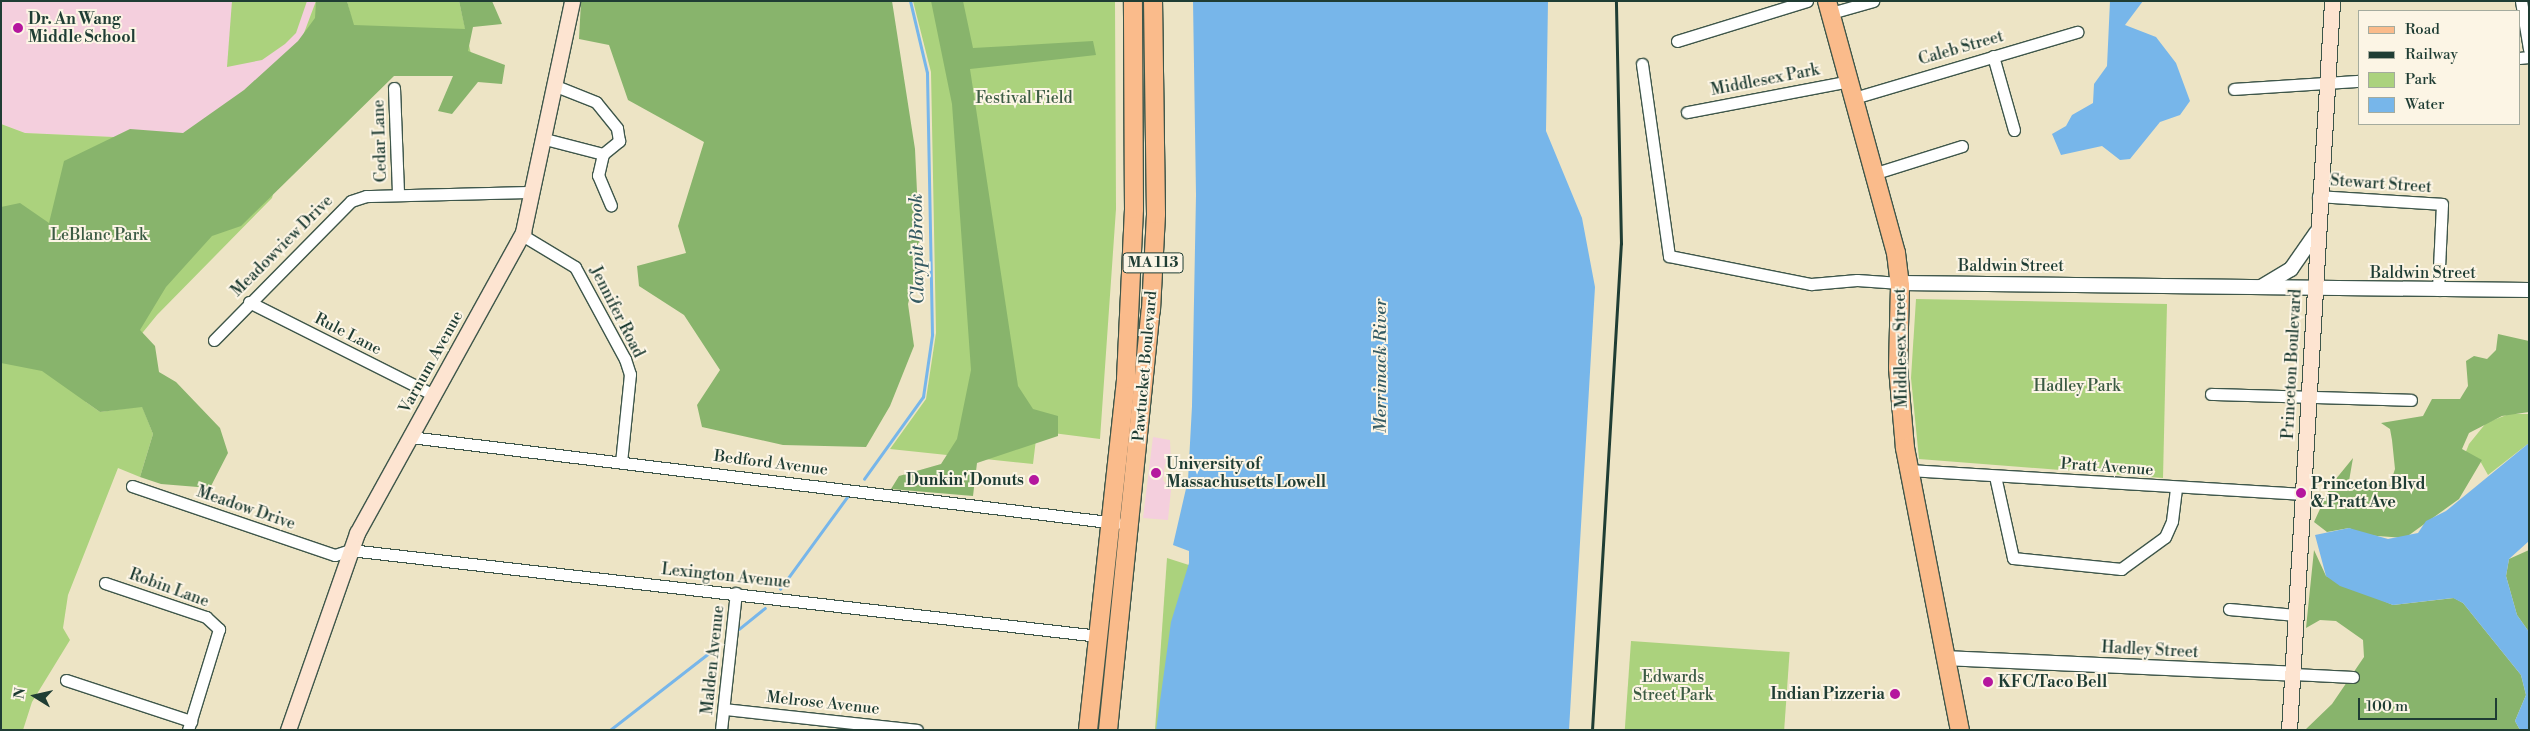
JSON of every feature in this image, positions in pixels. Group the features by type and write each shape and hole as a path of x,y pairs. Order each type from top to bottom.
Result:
{"main road":[{"name":"Varnum Avenue","path":"288,730 350,550 432,394 522,235 534,192 572,1"},
{"name":"Pawtucket Boulevard","path":"1088,730 1111,522 1130,298 1133,1"},
{"name":"Pawtucket Boulevard","path":"1108,730 1146,365 1156,214 1152,1"},
{"name":"Princeton Boulevard","path":"2289,730 2324,86 2332,1"},
{"name":"Middlesex Street","path":"1829,7 1876,172 1900,283 1898,368 1910,470 1960,730"}],"street":[{"path":"1677,41 1807,1"},
{"path":"1829,7 1873,1"},
{"path":"2521,1 2529,49"},
{"name":"Caleb Street","path":"1854,98 2077,32"},
{"path":"1994,56 2014,130"},
{"name":"Baldwin Street","path":"1642,64 1669,256 1811,284 1858,280 1900,283 2314,290 2529,290"},
{"name":"Middlesex Park","path":"1688,112 1849,81"},
{"path":"2234,89 2324,86 2358,81"},
{"path":"556,86 596,102 618,128 619,141 603,154 598,176 611,204"},
{"name":"Cedar Lane","path":"394,88 398,194"},
{"path":"545,139 603,154"},
{"path":"1876,172 1962,146"},
{"name":"Meadowview Drive","path":"214,340 249,302 350,201 398,194 534,192"},
{"name":"Stewart Street","path":"2318,196 2442,204 2438,290"},
{"path":"2257,289 2291,269 2316,233"},
{"name":"Jennifer Road","path":"522,235 575,266 625,359 630,382 622,463"},
{"name":"Rule Lane","path":"249,302 432,394"},
{"path":"2211,394 2411,400"},
{"name":"Bedford Avenue","path":"410,437 1129,524"},
{"name":"Pratt Avenue","path":"1910,470 2176,489 2302,494"},
{"path":"1995,476 2013,558 2121,569 2165,537 2172,521 2176,489"},
{"name":"Meadow Drive","path":"132,486 335,555 350,550"},
{"name":"Lexington Avenue","path":"350,550 1099,636"},
{"name":"Robin Lane","path":"105,583 206,617 219,629 190,725"},
{"name":"Malden Avenue","path":"722,730 736,593"},
{"path":"2229,609 2296,615"},
{"name":"Hadley Street","path":"1945,658 2352,677"},
{"path":"66,680 190,725"},
{"path":"1092,697 1111,699"},
{"name":"Melrose Avenue","path":"724,709 917,730"}],"shaded area":[{"path":"1,1 316,1 292,65 180,140 25,133 1,124"},
{"name":"University of Massachusetts Lowell","path":"1153,437 1170,440 1171,464 1165,464 1163,480 1171,490 1168,520 1143,518"}],"green space":[{"path":"232,1 307,1 296,33 285,44 262,60 227,67"},
{"name":"LeBlanc Park","path":"316,1 325,1 272,198 157,315 86,402 100,412 142,406 153,434 140,477 118,468 68,595 63,628 70,640 32,702 23,730 1,730 1,124 25,133 180,140 292,65"},
{"name":"LeBlanc Park","path":"316,1 347,1 354,25 465,29 459,1 492,1 502,24 473,27 468,51 505,65 502,84 478,82 452,114 438,111 453,76 394,76 241,226 212,236 166,287 140,330 155,346 159,372 176,382 220,428 228,453 210,488 161,484 140,477 153,434 142,407 100,412 42,371 1,363 1,207 20,203 49,223 64,161 130,129 183,133 244,90 298,41 315,18"},
{"path":"347,1 459,1 471,54 353,25"},
{"path":"581,1 892,1 915,149 920,256 908,304 914,346 890,406 866,447 783,445 702,427 697,405 720,370 684,315 639,286 637,266 686,253 678,226 704,142 628,100 609,45 579,39"},
{"name":"Festival Field","path":"913,1 1115,1 1116,209 1100,439 1037,431 1033,464 890,449 926,399 936,333 931,72"},
{"path":"931,1 963,1 973,48 1093,41 1096,55 970,69 1018,386 1033,409 1058,416 1058,436 977,463 973,496 891,489 899,476 941,464 957,439 971,370 952,104"},
{"name":"Hadley Park","path":"1916,299 2167,304 2163,478 1919,459 1911,378"},
{"path":"2498,334 2529,341 2529,412 2502,416 2469,433 2462,449 2482,460 2459,499 2405,538 2364,535 2349,528 2327,532 2314,522 2331,485 2353,458 2349,481 2376,489 2389,487 2395,469 2392,440 2390,429 2381,423 2423,416 2432,399 2460,399 2468,386 2466,361 2474,356 2487,359 2496,350"},
{"path":"2509,414 2529,414 2529,443 2488,475 2479,459 2465,454 2469,444 2486,423"},
{"path":"2314,550 2326,576 2393,605 2454,598 2463,603 2521,675 2526,695 2515,721 2520,730 2305,730 2332,704 2364,657 2363,640 2336,621 2320,620 2306,628"},
{"path":"2529,550 2529,632 2517,615 2506,576 2509,559"},
{"path":"1167,558 1192,566 1169,730 1155,730"},
{"name":"Edwards Street Park","path":"1631,641 1790,652 1784,730 1625,730"}],"water":[{"name":"Merrimack River","path":"1193,1 1548,1 1546,131 1582,218 1595,287 1569,730 1156,730 1171,622 1189,563 1189,551 1173,545 1188,480 1192,406 1196,195"},
{"path":"2110,1 2143,1 2125,25 2156,37 2176,63 2190,101 2180,115 2160,122 2130,159 2120,160 2102,146 2061,155 2052,134 2066,126 2072,115 2093,103 2094,84 2107,66"},
{"path":"2529,443 2529,541 2509,559 2506,576 2517,615 2529,632 2529,730 2520,730 2515,721 2526,695 2521,675 2463,603 2453,598 2393,605 2340,586 2326,576 2315,535 2349,528 2388,539 2418,533 2426,521 2446,511"}],"waterway":[{"name":"Claypit Brook","path":"864,479 923,397 932,335 927,73 910,1"},
{"name":"Claypit Brook","path":"780,589 847,497"},
{"name":"Claypit Brook","path":"739,629 765,608"},
{"name":"Claypit Brook","path":"610,730 718,646"}],"railway":[{"path":"1592,730 1621,244 1616,1"}],"place":[{"name":"Dr. An Wang Middle School","path":"18,28"},
{"name":"University of Massachusetts Lowell","path":"1156,473"},
{"name":"Dunkin' Donuts","path":"1034,480"},
{"name":"Princeton Blvd & Pratt Ave","path":"2301,493"},
{"name":"KFC/Taco Bell","path":"1988,682"},
{"name":"Indian Pizzeria","path":"1895,694"}]}
